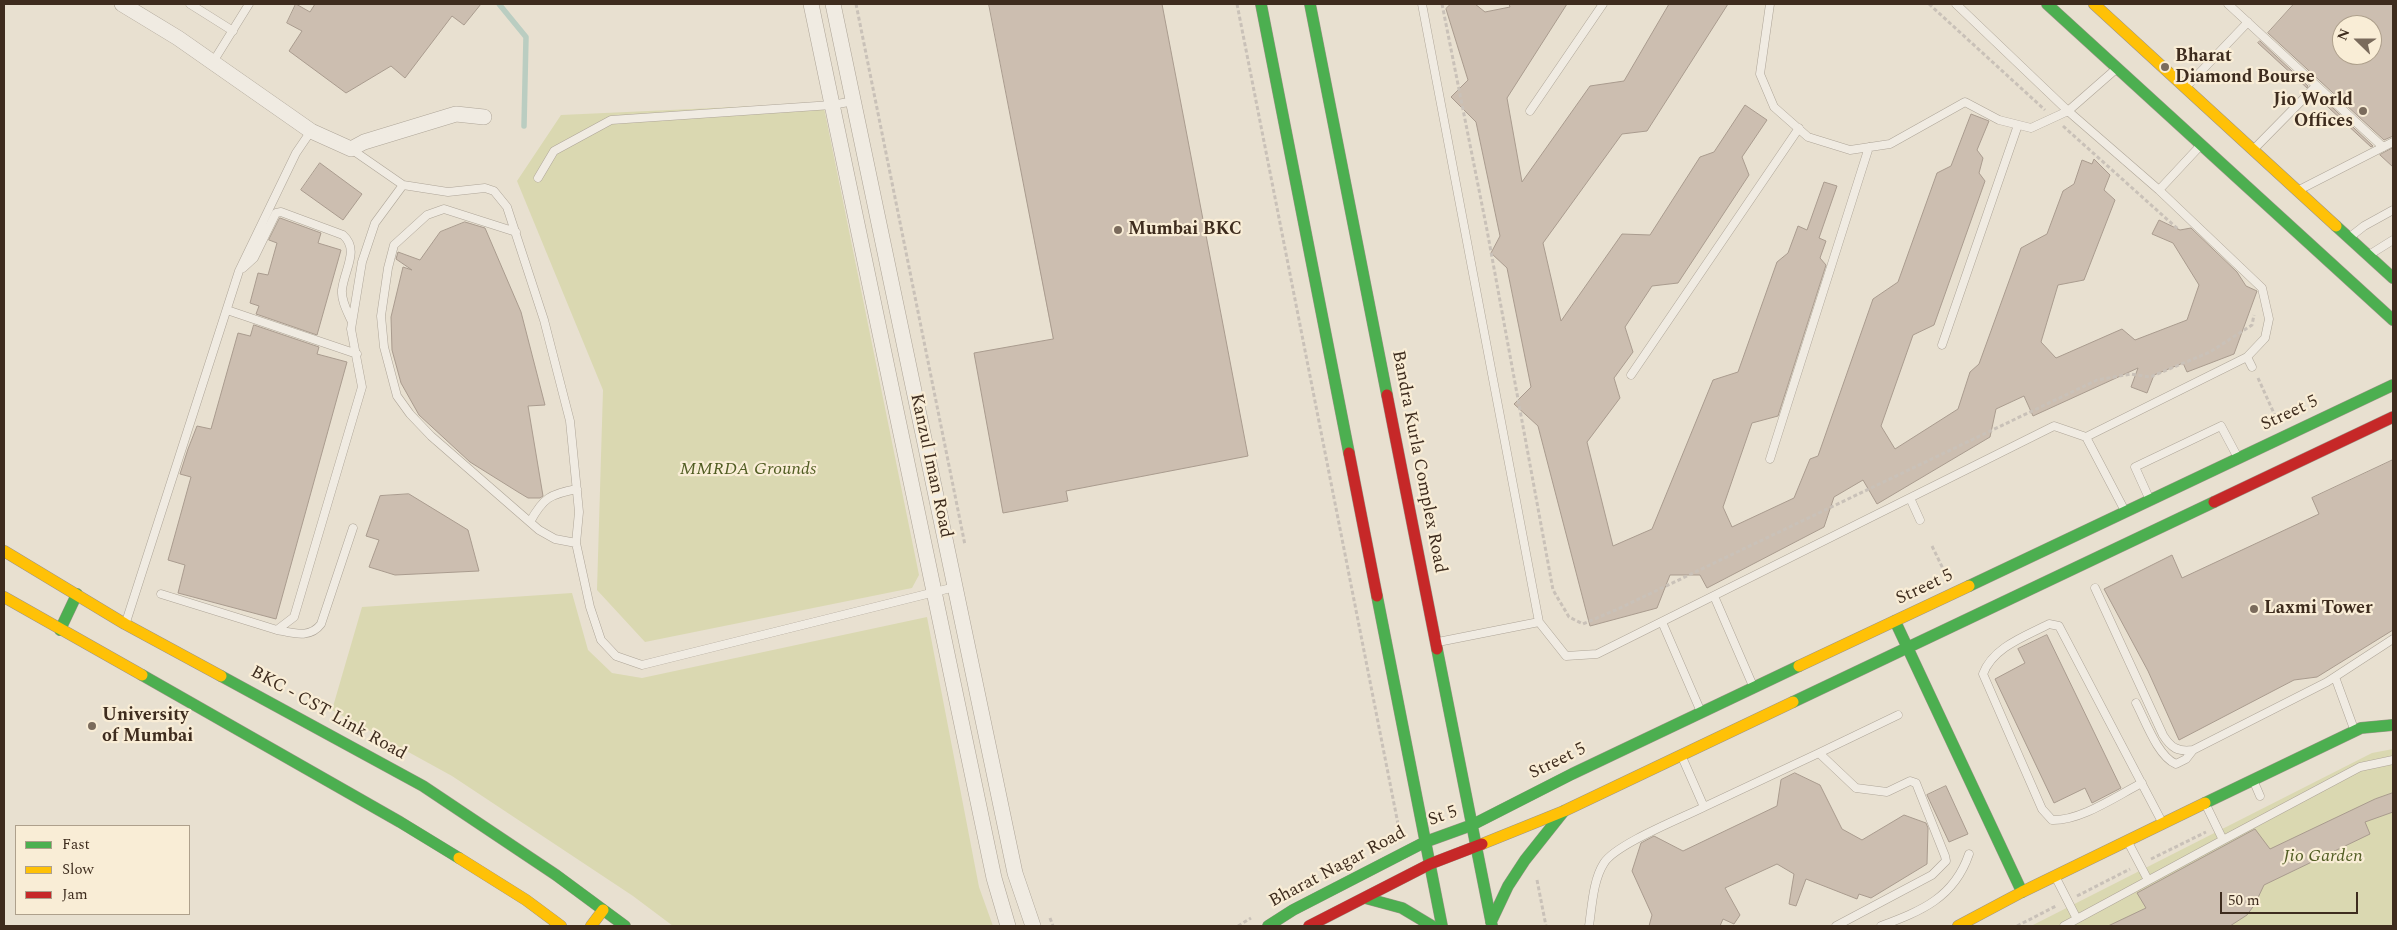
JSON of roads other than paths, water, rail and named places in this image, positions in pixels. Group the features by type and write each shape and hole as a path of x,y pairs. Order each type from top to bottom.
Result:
{"street":[{"path":"122,4 213,62 311,131 351,149 364,142 456,114 484,117"},
{"name":"Kanzul Iman Road","path":"811,4 994,878 1008,926"},
{"name":"Kanzul Iman Road","path":"834,4 1015,873 1032,926"},
{"path":"1260,4 1442,926"},
{"name":"Bandra Kurla Complex Road","path":"1310,4 1492,924"},
{"path":"2047,4 2393,320"},
{"path":"2094,4 2393,278"},
{"name":"Street 5","path":"1472,825 1568,776 2393,385"},
{"path":"1309,926 1430,864 1564,811 2393,417"},
{"name":"BKC - CST Link Road","path":"4,551 125,624 423,786 556,874 625,926"},
{"path":"60,630 77,594"},
{"path":"4,597 400,822 526,900 561,926"},
{"path":"1895,621 2022,892"},
{"path":"1961,926 2022,892 2355,731 2386,724 2393,725"},
{"path":"1492,924 1508,886 1525,860 1564,811"},
{"name":"St 5","path":"1426,842 1472,825"},
{"name":"Bharat Nagar Road","path":"1268,926 1293,910 1426,842"},
{"path":"1365,898 1402,908 1432,926"},
{"path":"591,926 603,910"}],"lane":[{"path":"190,4 233,30"},
{"path":"213,62 249,4"},
{"path":"1422,4 1539,622 1566,656 1597,654 2054,426 2086,437 2126,512"},
{"path":"1530,111 1603,4"},
{"path":"1770,4 1760,74 1774,107 1808,137 1850,150 1890,144 1966,102 1999,120 2031,128 2068,111 2118,68"},
{"path":"1956,4 2068,111 2159,190 2262,288 2269,319 2265,338 2247,357 2086,437"},
{"path":"2228,4 2383,147"},
{"path":"2185,88 2248,22"},
{"path":"2253,150 2316,86"},
{"path":"538,178 554,151 611,120 832,105 854,101"},
{"path":"1942,345 2018,125"},
{"path":"1631,375 1799,128"},
{"path":"125,624 240,271 296,153 311,131"},
{"path":"2297,191 2393,142"},
{"path":"2159,190 2201,145"},
{"path":"1770,460 1869,147"},
{"path":"351,149 403,185 448,192 485,188 494,191 507,208 544,320 570,420 579,512 576,543 590,606 601,640 616,656 642,665 955,587"},
{"path":"352,321 362,262 375,223 403,185"},
{"path":"516,232 444,208 427,215 394,245 388,268 381,316 390,372 397,396 431,436 530,522 555,539 576,543"},
{"path":"2349,238 2364,226 2393,210"},
{"path":"240,271 254,258 276,213 281,212 343,235 350,241 352,250 342,291 352,321 362,387 294,617 277,630"},
{"path":"2367,256 2393,240"},
{"path":"227,310 357,354"},
{"path":"2247,357 2252,367"},
{"path":"2150,500 2135,467 2221,426 2238,458"},
{"path":"530,522 540,505 549,497 556,493 577,489"},
{"path":"1910,498 1920,520"},
{"path":"161,594 277,630 306,634 316,630 320,624 353,528"},
{"path":"2095,588 2163,735 2170,746 2182,752 2193,750 2335,677 2393,639"},
{"path":"1714,596 1754,688"},
{"path":"1436,642 1539,622"},
{"path":"1662,622 1701,713"},
{"path":"2142,784 2076,816 2064,820 2052,820 2042,808 1983,674 1986,666 2000,650 2049,624 2059,626 2142,784 2163,824"},
{"path":"2335,677 2355,731"},
{"path":"2136,703 2160,751 2169,761 2176,764 2186,759 2193,750"},
{"path":"1589,926 1593,895 1604,863 1617,850 1898,715"},
{"path":"1819,753 1856,788 1887,792 1910,782 1916,783 1946,856 1946,862 1932,875 1836,926"},
{"path":"1681,756 1704,807"},
{"path":"2064,926 2264,816 2360,767 2393,760"},
{"path":"2253,780 2260,796"},
{"path":"2205,803 2223,840"},
{"path":"2128,841 2148,880"},
{"path":"1881,926 1927,907 1950,889 1964,868 1969,854"},
{"path":"2055,876 2077,919"}],"waterway":[{"path":"499,4 526,37 524,126"}],"place":[{"name":"Bharat Diamond Bourse","path":"2165,67"},
{"name":"Jio World Offices","path":"2363,111"},
{"name":"Mumbai BKC","path":"1118,230"},
{"name":"Laxmi Tower","path":"2254,609"},
{"name":"University of Mumbai","path":"92,726"}],"park label":[{"name":"MMRDA Grounds","path":"748,470"},
{"name":"Jio Garden","path":"2323,857"}]}
